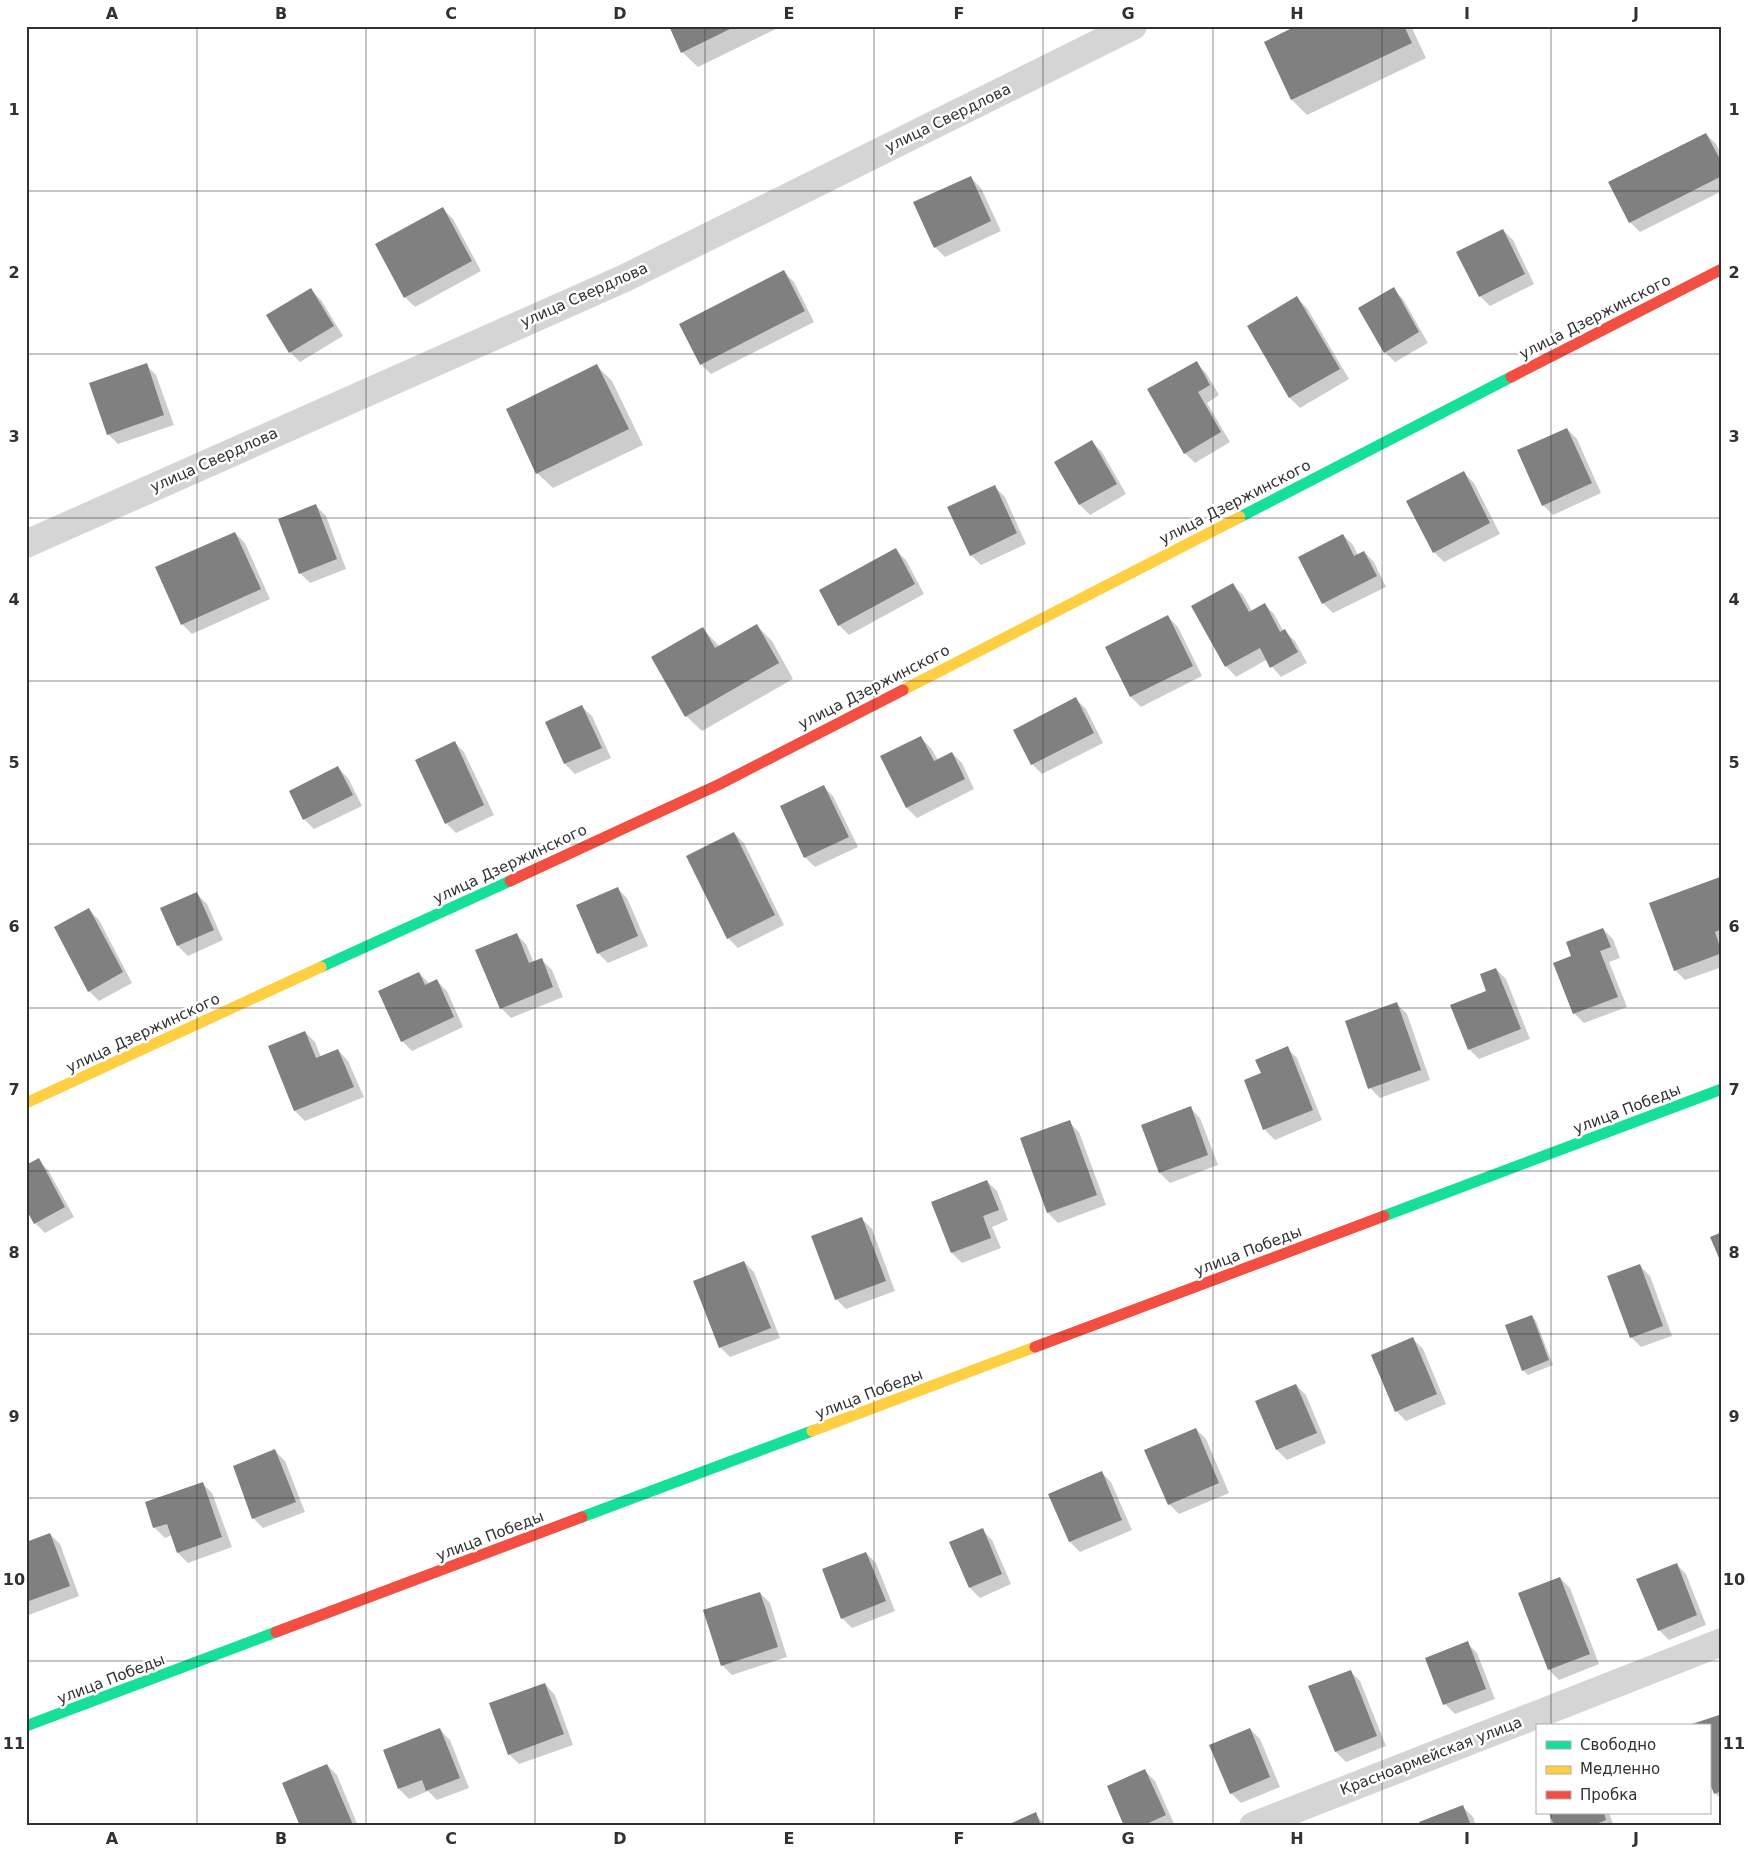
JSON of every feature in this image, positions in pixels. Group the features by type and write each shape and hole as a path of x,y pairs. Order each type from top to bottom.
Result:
{"street":[{"name":"улица Свердлова","path":"26,544 625,278 1133,26"},
{"name":"улица Дзержинского","path":"26,1103 720,784 1722,269"},
{"name":"улица Победы","path":"26,1726 1722,1089"},
{"name":"Красноармейская улица","path":"1253,1826 1722,1642"}],"building":[{"path":"669,26 736,26 681,53"},
{"path":"1296,26 1404,26 1412,43 1291,100 1264,42"},
{"path":"1706,133 1722,163 1722,176 1629,223 1608,182"},
{"path":"971,176 991,221 934,248 913,202"},
{"path":"443,207 472,261 404,298 375,244"},
{"path":"1503,229 1525,274 1479,297 1456,252"},
{"path":"784,270 805,311 700,365 679,324"},
{"path":"1394,287 1419,332 1384,353 1358,308"},
{"path":"311,288 334,326 289,353 266,315"},
{"path":"1297,296 1340,369 1289,398 1247,326"},
{"path":"1197,361 1210,385 1198,392 1221,432 1184,454 1147,389"},
{"path":"147,363 164,415 107,435 89,383"},
{"path":"597,364 629,429 536,474 506,409"},
{"path":"1567,428 1592,483 1542,506 1517,450"},
{"path":"1092,440 1117,484 1079,505 1054,462"},
{"path":"1464,471 1490,523 1433,553 1406,501"},
{"path":"995,485 1017,533 970,556 947,507"},
{"path":"316,504 337,559 299,574 278,519"},
{"path":"235,532 261,589 181,625 155,567"},
{"path":"1343,534 1354,556 1364,551 1377,576 1322,604 1298,557"},
{"path":"896,548 915,584 838,626 819,590"},
{"path":"1233,583 1249,612 1265,603 1280,632 1285,629 1298,652 1270,668 1260,648 1225,667 1191,606"},
{"path":"1168,615 1193,666 1130,697 1105,647"},
{"path":"757,624 779,663 685,717 651,657 703,627 715,648"},
{"path":"1076,697 1094,733 1031,765 1013,730"},
{"path":"582,705 602,748 564,764 545,722"},
{"path":"921,736 934,761 952,752 965,779 906,808 880,756"},
{"path":"455,741 484,805 445,824 415,760"},
{"path":"338,766 353,795 303,820 289,791"},
{"path":"824,785 849,837 804,858 780,806"},
{"path":"734,832 775,915 727,939 686,856"},
{"path":"1720,877 1722,929 1715,932 1722,953 1674,971 1649,903"},
{"path":"618,887 638,936 597,954 576,905"},
{"path":"197,892 214,930 177,946 160,908"},
{"path":"89,908 123,972 88,992 54,927"},
{"path":"1603,928 1611,947 1600,951 1618,997 1573,1014 1553,963 1571,956 1566,942"},
{"path":"517,933 529,963 542,958 553,987 500,1009 475,950"},
{"path":"1496,968 1521,1029 1468,1050 1450,1005 1486,991 1480,974"},
{"path":"419,972 425,985 437,979 454,1017 401,1042 378,991"},
{"path":"1397,1002 1421,1070 1368,1089 1345,1021"},
{"path":"305,1031 316,1058 338,1049 354,1087 294,1111 268,1046"},
{"path":"1288,1046 1313,1110 1263,1130 1244,1080 1261,1073 1255,1060"},
{"path":"1191,1106 1208,1155 1159,1173 1141,1125"},
{"path":"1070,1120 1097,1195 1047,1213 1020,1138"},
{"path":"39,1158 65,1207 34,1224 26,1209 26,1165"},
{"path":"987,1180 999,1210 983,1216 991,1238 951,1253 931,1202"},
{"path":"862,1217 886,1281 835,1300 811,1236"},
{"path":"1722,1232 1722,1265 1710,1237"},
{"path":"744,1261 771,1328 719,1348 693,1281"},
{"path":"1640,1264 1663,1326 1630,1338 1607,1276"},
{"path":"1532,1315 1549,1360 1522,1371 1505,1325"},
{"path":"1413,1337 1437,1394 1395,1412 1371,1355"},
{"path":"1296,1384 1317,1433 1276,1450 1255,1401"},
{"path":"1196,1428 1219,1483 1168,1505 1144,1450"},
{"path":"275,1449 296,1502 252,1519 233,1466"},
{"path":"1102,1471 1122,1520 1069,1542 1048,1494"},
{"path":"203,1482 222,1537 177,1553 167,1524 153,1528 145,1502"},
{"path":"983,1528 1002,1574 969,1588 949,1542"},
{"path":"50,1533 70,1586 26,1602 26,1542"},
{"path":"866,1552 886,1601 841,1619 822,1569"},
{"path":"1677,1563 1697,1615 1658,1631 1636,1579"},
{"path":"1560,1577 1590,1654 1548,1670 1518,1593"},
{"path":"760,1592 778,1647 721,1666 703,1610"},
{"path":"1468,1641 1486,1689 1443,1705 1425,1658"},
{"path":"1351,1670 1377,1736 1335,1752 1308,1686"},
{"path":"545,1683 564,1734 508,1755 489,1703"},
{"path":"1722,1714 1722,1791 1714,1794 1710,1784 1710,1724 1692,1724"},
{"path":"440,1728 460,1778 426,1791 422,1780 398,1789 383,1750"},
{"path":"1250,1728 1270,1777 1230,1794 1209,1745"},
{"path":"327,1764 353,1825 300,1826 282,1783"},
{"path":"1145,1769 1166,1815 1142,1826 1124,1826 1107,1786"},
{"path":"1463,1805 1471,1826 1421,1826 1419,1822"},
{"path":"1036,1812 1041,1826 1005,1826"},
{"path":"1549,1814 1604,1814 1606,1820 1591,1826 1554,1826"}],"traffic: fast":[{"path":"1240,517 1511,377"},
{"path":"321,967 510,881"},
{"path":"1384,1216 1722,1089"},
{"path":"582,1517 812,1431"},
{"path":"26,1726 276,1632"}],"traffic: slow":[{"path":"903,690 1240,517"},
{"path":"26,1103 321,967"},
{"path":"812,1431 1035,1347"}],"traffic: jam":[{"path":"1511,377 1722,269"},
{"path":"510,881 720,784 903,690"},
{"path":"1035,1347 1384,1216"},
{"path":"276,1632 582,1517"}]}
